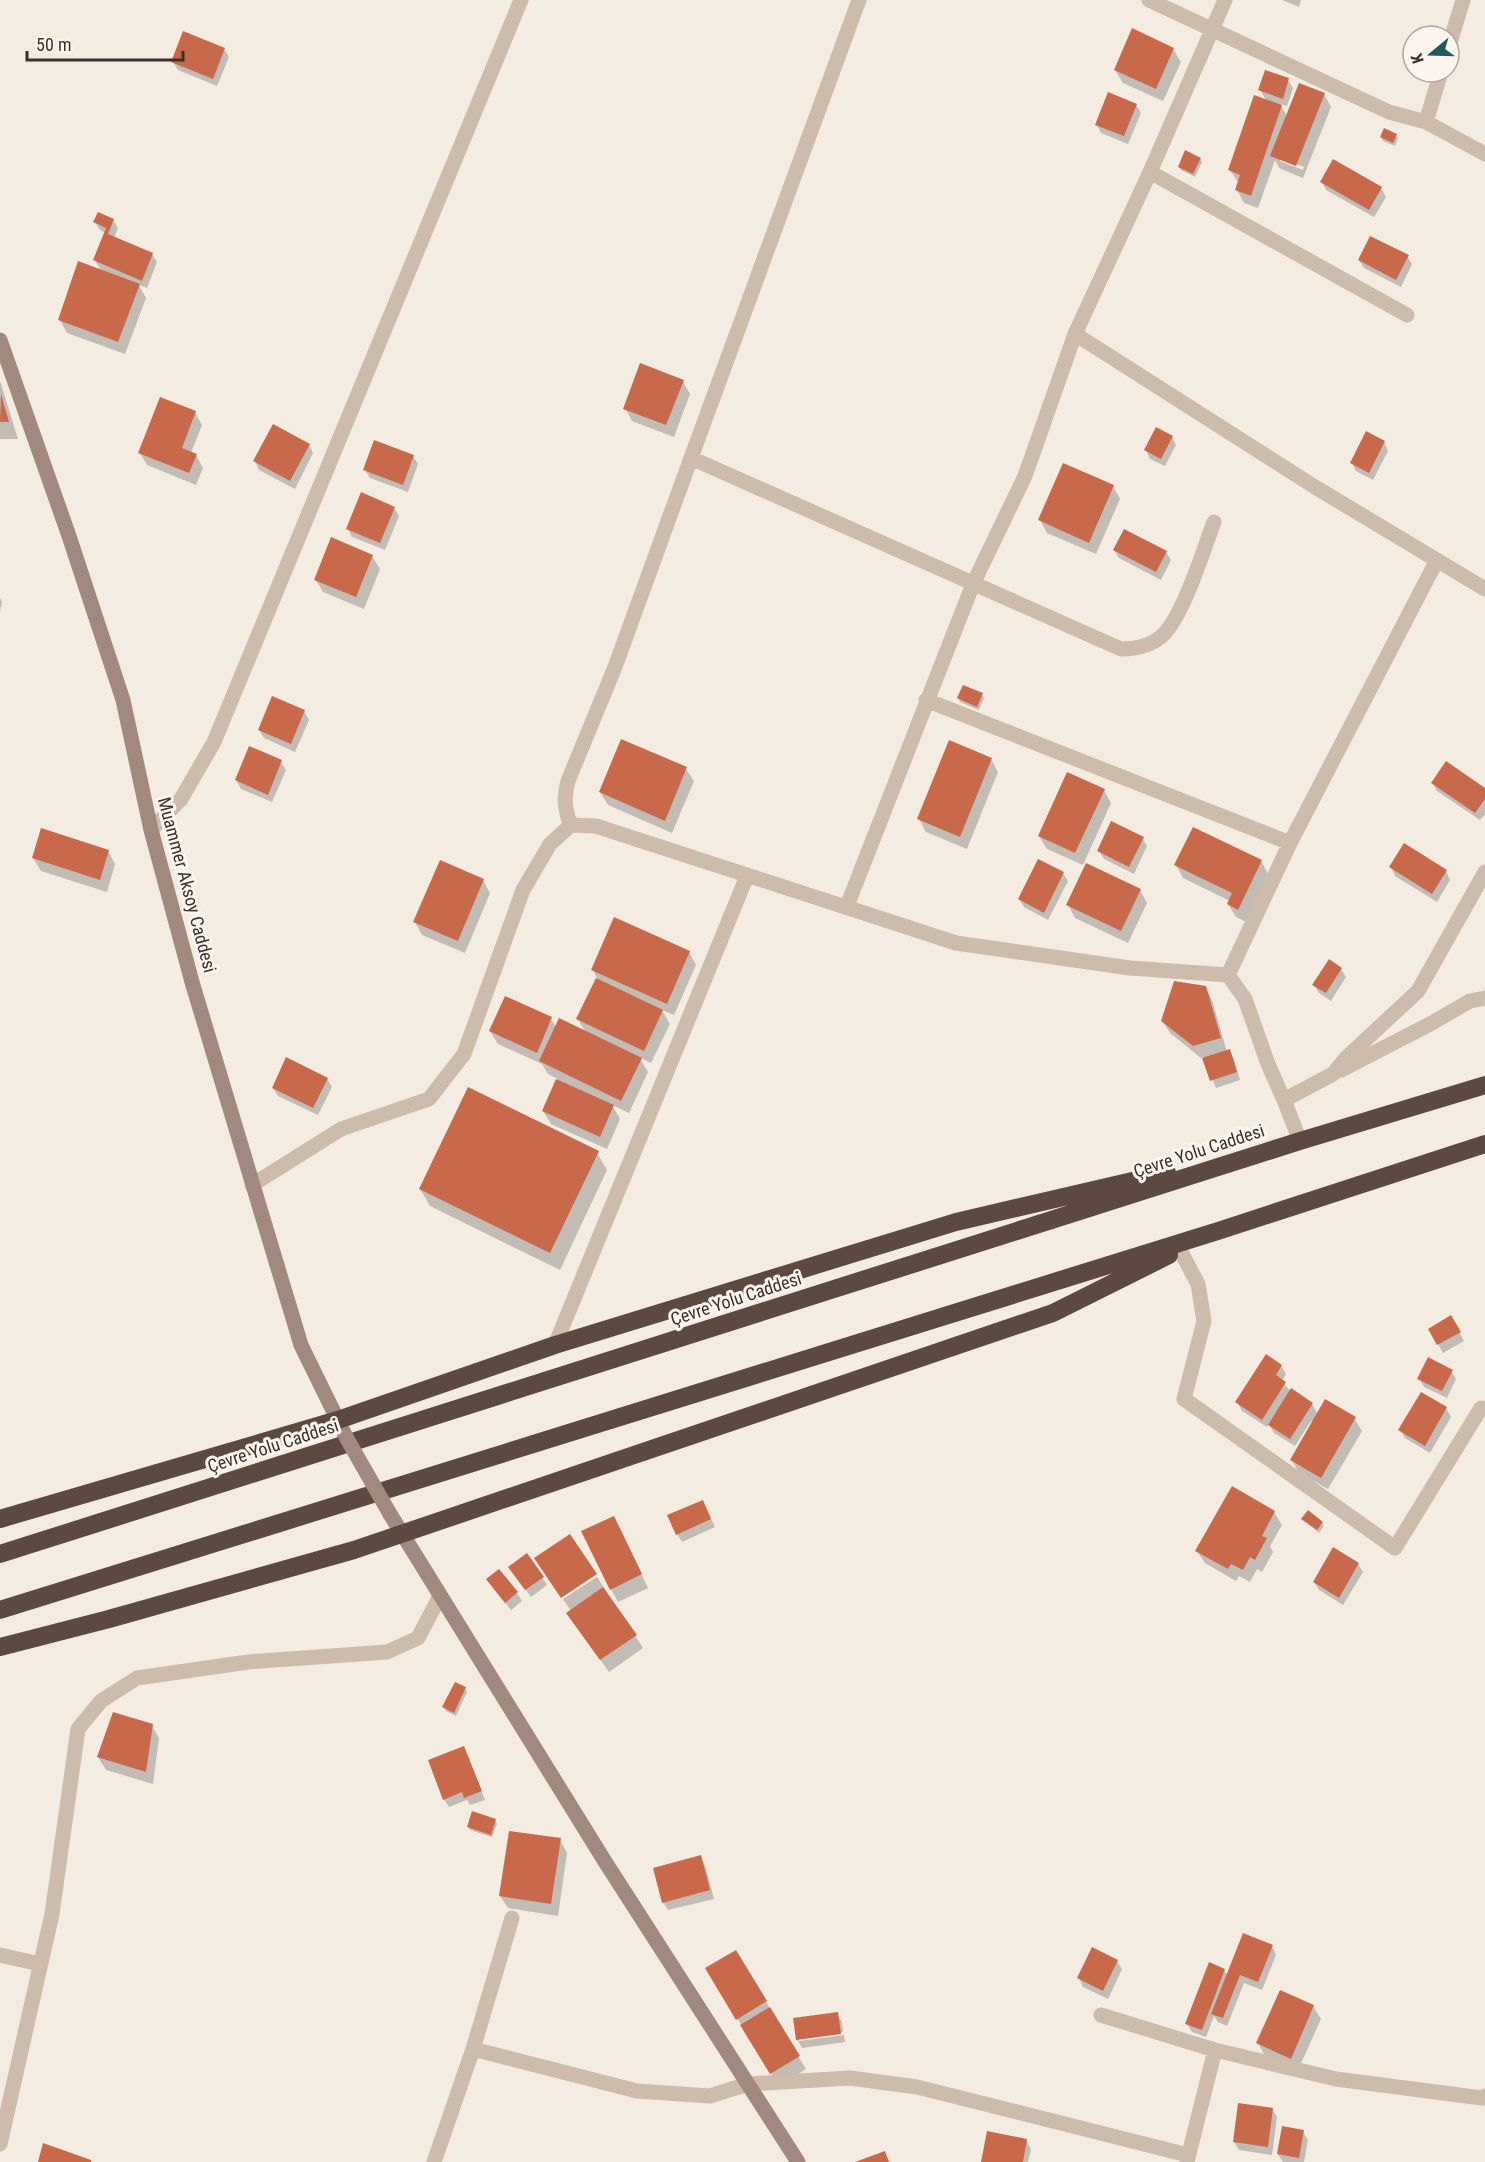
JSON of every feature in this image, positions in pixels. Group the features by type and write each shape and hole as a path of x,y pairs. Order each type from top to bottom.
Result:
{"highway":[{"name":"Çevre Yolu Caddesi","path":"0,1554 1485,1084"},
{"path":"0,1519 338,1420 555,1344 956,1222 1300,1141"},
{"path":"0,1610 1218,1231 1485,1144"},
{"path":"0,1647 354,1551 401,1533 1053,1313 1218,1231"}],"street":[{"path":"152,830 181,799 214,742 521,0"},
{"path":"571,825 566,813 564,796 568,781 615,667 859,0"},
{"path":"1149,0 1389,112 1426,122 1485,154"},
{"path":"847,906 973,584 1025,476 1075,334 1226,0"},
{"path":"1456,24 1463,0"},
{"path":"1426,122 1437,84"},
{"path":"1150,172 1407,315"},
{"path":"1075,334 1315,487 1485,589"},
{"name":"Muammer Aksoy Caddesi","path":"0,340 69,536 123,700 152,830 192,982 301,1345 346,1437 401,1533 592,1840 798,2162"},
{"path":"691,458 1120,650 1140,648 1163,634 1179,611 1214,522"},
{"path":"1228,975 1290,843 1437,560"},
{"path":"926,700 1290,843"},
{"path":"252,1185 341,1129 429,1099 464,1054 523,890 550,844 571,825 596,826 956,943 1130,968 1228,975"},
{"path":"1333,1074 1346,1058 1418,991 1485,872"},
{"path":"555,1344 747,876"},
{"path":"1228,975 1245,999 1268,1064 1300,1141"},
{"path":"1284,1100 1470,1001 1485,998"},
{"path":"1180,1250 1198,1284 1204,1321 1184,1399 1395,1548 1481,1408"},
{"path":"0,2144 52,1914 78,1729 101,1701 137,1678 248,1662 387,1652 418,1638 440,1596"},
{"path":"434,2162 473,2049 512,1918"},
{"path":"0,1955 40,1964"},
{"path":"1101,2015 1215,2050 1336,2079 1482,2098 1485,2096"},
{"path":"473,2049 636,2091 710,2096 748,2084 850,2078 916,2086 1188,2159 1215,2050"}],"building":[{"path":"1132,28 1174,48 1156,89 1114,70"},
{"path":"183,31 225,48 213,79 171,62"},
{"path":"1265,70 1289,78 1283,99 1258,90"},
{"path":"1299,83 1325,93 1296,166 1270,156"},
{"path":"1108,92 1137,104 1124,136 1095,125"},
{"path":"1254,95 1282,105 1251,196 1235,190 1240,175 1228,170"},
{"path":"1384,128 1397,134 1393,143 1380,137"},
{"path":"1185,150 1201,158 1193,174 1178,167"},
{"path":"1333,159 1382,187 1369,210 1320,182"},
{"path":"98,212 114,219 108,234 153,253 142,281 93,260 106,228 93,222"},
{"path":"1370,236 1409,255 1396,280 1358,260"},
{"path":"78,261 140,284 118,342 58,320"},
{"path":"640,363 684,380 666,425 623,409"},
{"path":"1,394 9,422 0,422"},
{"path":"160,397 196,411 182,448 197,454 189,473 138,453"},
{"path":"273,424 310,444 290,481 253,461"},
{"path":"1156,427 1173,436 1161,459 1144,450"},
{"path":"1366,431 1385,441 1369,473 1350,463"},
{"path":"374,440 414,455 403,485 363,470"},
{"path":"1063,463 1114,485 1089,543 1038,520"},
{"path":"361,492 395,507 380,543 346,529"},
{"path":"1124,529 1167,551 1156,572 1113,550"},
{"path":"331,537 373,555 356,597 314,580"},
{"path":"963,685 983,693 977,707 957,698"},
{"path":"272,696 305,710 291,744 258,730"},
{"path":"621,739 687,767 665,821 599,792"},
{"path":"949,740 992,758 960,837 917,819"},
{"path":"249,746 282,760 268,795 235,780"},
{"path":"1446,761 1485,788 1485,799 1475,813 1431,783"},
{"path":"1067,772 1105,789 1075,853 1038,836"},
{"path":"1111,821 1144,837 1129,867 1097,851"},
{"path":"1193,827 1262,860 1238,910 1227,904 1232,893 1174,865"},
{"path":"41,828 109,850 100,880 32,858"},
{"path":"1404,843 1447,870 1432,894 1389,867"},
{"path":"1038,859 1064,872 1044,913 1018,899"},
{"path":"440,860 484,879 458,941 413,922"},
{"path":"1086,863 1141,889 1121,931 1066,905"},
{"path":"614,917 690,951 667,1004 591,970"},
{"path":"1329,959 1342,968 1326,993 1312,985"},
{"path":"596,978 663,1010 644,1051 576,1019"},
{"path":"1174,981 1206,986 1221,1038 1193,1046 1161,1021"},
{"path":"505,996 552,1017 537,1053 489,1031"},
{"path":"559,1018 642,1058 621,1101 539,1061"},
{"path":"1230,1049 1237,1072 1210,1081 1202,1058"},
{"path":"286,1057 328,1078 313,1108 272,1088"},
{"path":"556,1079 614,1105 600,1137 542,1111"},
{"path":"468,1087 599,1151 550,1253 419,1189"},
{"path":"1451,1315 1461,1332 1437,1345 1428,1329"},
{"path":"1266,1354 1282,1365 1276,1375 1286,1382 1262,1420 1235,1402"},
{"path":"1428,1357 1453,1370 1442,1391 1417,1379"},
{"path":"1291,1388 1313,1403 1290,1439 1268,1425"},
{"path":"1421,1392 1447,1407 1425,1446 1398,1430"},
{"path":"1325,1399 1356,1417 1321,1478 1290,1460"},
{"path":"1232,1486 1275,1511 1262,1536 1267,1538 1255,1560 1250,1557 1243,1570 1231,1564 1228,1569 1195,1551"},
{"path":"703,1500 711,1519 676,1535 667,1515"},
{"path":"1308,1510 1323,1522 1317,1530 1301,1519"},
{"path":"614,1516 642,1574 610,1590 581,1531"},
{"path":"570,1534 597,1574 561,1598 534,1558"},
{"path":"1333,1547 1359,1563 1339,1598 1313,1582"},
{"path":"527,1553 544,1577 525,1590 508,1567"},
{"path":"499,1569 518,1592 505,1603 486,1579"},
{"path":"603,1587 637,1635 600,1660 566,1613"},
{"path":"455,1682 466,1687 454,1713 442,1707"},
{"path":"113,1712 153,1724 146,1772 97,1757"},
{"path":"464,1746 482,1791 464,1798 462,1792 443,1800 428,1760"},
{"path":"472,1811 496,1819 491,1835 467,1827"},
{"path":"509,1831 561,1838 551,1904 499,1896"},
{"path":"701,1855 710,1890 662,1903 653,1868"},
{"path":"1243,1933 1273,1945 1258,1982 1240,1975 1223,2018 1211,2014"},
{"path":"1092,1947 1118,1960 1103,1991 1077,1978"},
{"path":"736,1950 767,2001 736,2020 705,1968"},
{"path":"1209,1962 1225,1969 1202,2030 1185,2024"},
{"path":"1280,1990 1314,2005 1291,2059 1256,2043"},
{"path":"770,2007 800,2056 770,2074 740,2025"},
{"path":"838,2012 841,2034 796,2040 793,2018"},
{"path":"1238,2103 1273,2108 1268,2147 1233,2142"},
{"path":"1282,2126 1304,2130 1299,2158 1277,2154"},
{"path":"987,2131 1027,2139 1023,2162 981,2162"},
{"path":"43,2143 91,2160 91,2162 38,2162"},
{"path":"885,2151 889,2162 855,2162"}]}
